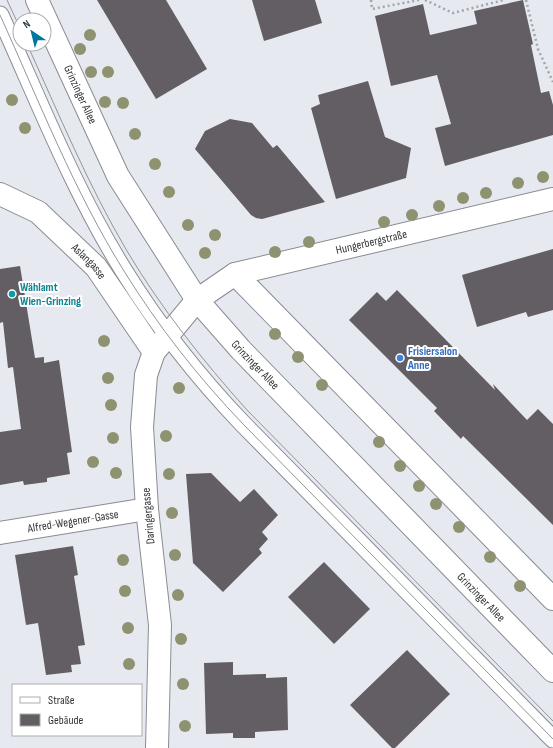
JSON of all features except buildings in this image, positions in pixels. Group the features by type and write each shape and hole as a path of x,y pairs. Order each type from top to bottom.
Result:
{"street":[{"name":"Grinzinger Allee","path":"37,0 118,176 197,300 241,350 553,671"},
{"name":"Aslangasse","path":"0,194 38,212 96,267 154,352"},
{"name":"Hungerbergstraße","path":"197,300 235,274 553,199"},
{"path":"235,274 553,599"},
{"name":"Daringergasse","path":"158,748 160,625 147,509 142,427 146,375 154,352 197,300"},
{"name":"Alfred-Wegener-Gasse","path":"0,533 147,509"}],"lane":[{"path":"0,15 77,184 100,229 127,275 168,335 204,381 243,424 553,739"}],"path":[{"path":"371,0 372,9 419,0"},
{"path":"425,0 453,13 504,0"},
{"path":"526,0 538,49 553,82"}],"tram line":[{"path":"7,0 13,12"},
{"path":"0,15 73,178 106,241 151,312 179,350 210,388 243,424 553,739"},
{"path":"31,52 99,201 140,272 183,334 247,410 553,721"}],"place":[{"name":"Wählamt Wien-Grinzing","path":"12,294"},
{"name":"Frisiersalon Anne","path":"400,358"}]}
